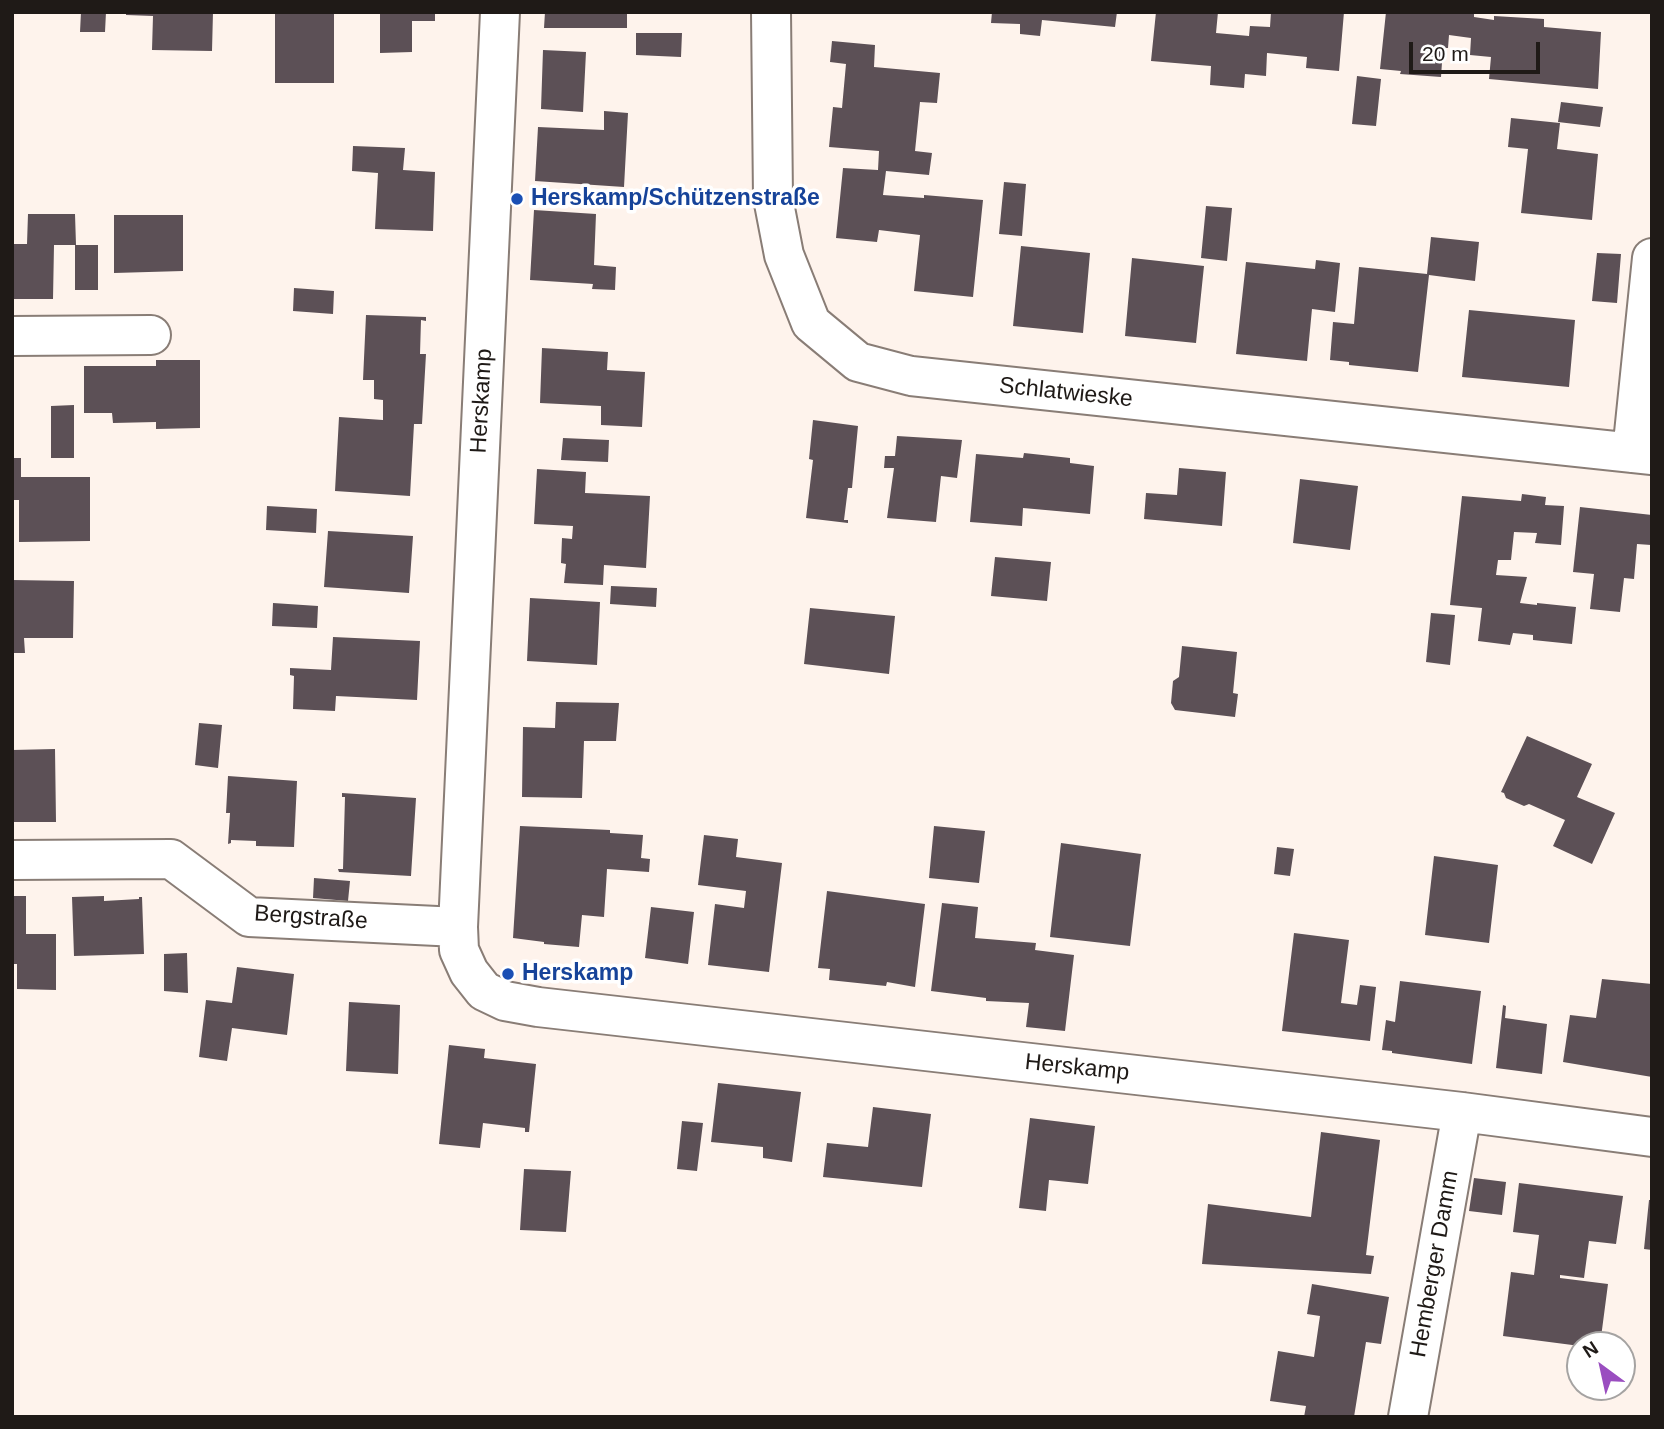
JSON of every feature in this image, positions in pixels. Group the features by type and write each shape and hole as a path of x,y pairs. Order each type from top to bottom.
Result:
{"street":[{"name":"Herskamp","path":"500,12 458,927 459,950 469,972 484,991 505,1001 538,1007 1462,1112 1652,1137"},
{"name":"Schlatwieske","path":"771,12 773,198 784,256 811,323 858,362 911,376 1642,454"},
{"path":"1642,454 1652,258"},
{"path":"12,336 151,335"},
{"name":"Bergstraße","path":"12,860 171,859 249,917 458,927"},
{"name":"Hemberger Damm","path":"1408,1417 1462,1112"}],"building":[{"path":"81,12 106,12 105,32 80,32"},
{"path":"126,12 213,12 212,51 152,50 153,16 126,15"},
{"path":"380,12 435,12 435,21 412,21 412,52 380,53"},
{"path":"545,12 627,12 627,28 544,28"},
{"path":"992,12 1117,12 1115,27 1042,20 1040,36 1020,34 1020,24 991,23"},
{"path":"1156,12 1218,12 1216,33 1249,36 1250,26 1270,27 1271,12 1344,12 1339,71 1306,68 1307,57 1267,53 1266,76 1245,74 1244,88 1210,85 1211,66 1151,61"},
{"path":"1386,12 1474,12 1474,17 1494,20 1494,16 1544,19 1544,27 1601,32 1598,89 1489,79 1491,57 1470,55 1471,38 1449,35 1448,48 1443,48 1441,77 1400,74 1401,71 1380,69"},
{"path":"275,14 334,14 334,83 275,83"},
{"path":"636,33 682,33 681,57 636,55"},
{"path":"832,41 875,45 874,67 940,73 937,103 920,102 915,151 932,153 929,175 886,171 883,195 983,200 973,297 914,291 920,235 879,230 877,242 836,238 843,168 878,170 879,151 829,147 833,107 842,108 846,64 830,62"},
{"path":"543,50 586,52 583,112 541,109"},
{"path":"1357,76 1381,79 1376,126 1352,124"},
{"path":"1561,102 1603,107 1600,127 1558,122"},
{"path":"604,111 628,113 624,187 535,181 538,127 604,130"},
{"path":"1511,118 1560,123 1557,149 1598,154 1592,220 1521,213 1528,149 1508,147"},
{"path":"353,146 405,148 403,170 435,172 433,231 375,229 378,173 352,171"},
{"path":"1004,182 1026,184 1022,236 999,234"},
{"path":"1206,206 1232,208 1227,261 1201,258"},
{"path":"534,210 596,214 594,265 616,267 615,290 592,289 593,284 530,280"},
{"path":"28,214 75,214 76,245 98,245 98,290 75,290 75,245 54,245 53,299 12,299 12,244 27,244"},
{"path":"114,215 183,215 183,271 114,273"},
{"path":"1431,237 1479,242 1475,281 1429,275 1418,372 1349,365 1349,362 1330,360 1333,322 1354,324 1359,267 1427,274"},
{"path":"1021,246 1090,253 1083,333 1013,326"},
{"path":"1597,253 1621,254 1617,303 1592,301"},
{"path":"1132,258 1204,266 1196,343 1125,336"},
{"path":"1316,260 1340,263 1335,312 1312,309 1307,361 1236,354 1246,262 1315,269"},
{"path":"294,288 334,291 333,314 293,311"},
{"path":"1469,310 1575,320 1569,387 1462,377"},
{"path":"366,315 426,317 426,321 421,320 420,354 426,354 422,424 414,424 410,496 335,491 339,417 383,420 383,400 374,399 374,380 363,380"},
{"path":"542,348 608,352 607,370 645,372 642,427 601,425 601,406 540,403"},
{"path":"156,360 200,360 200,428 156,429 156,422 113,423 112,413 84,413 84,366 156,366"},
{"path":"74,405 74,458 51,458 51,406"},
{"path":"813,420 858,426 852,488 848,488 844,520 848,520 848,523 806,518 813,460 809,459"},
{"path":"897,436 962,440 957,478 941,476 936,522 887,518 894,468 884,468 885,456 895,456"},
{"path":"563,438 609,440 608,462 561,460"},
{"path":"1024,453 1070,458 1070,463 1094,466 1090,514 1023,508 1022,526 970,522 976,454 1023,458"},
{"path":"12,458 21,458 21,477 90,477 90,541 19,542 19,500 12,500"},
{"path":"1179,468 1226,472 1222,526 1144,519 1146,493 1177,495"},
{"path":"537,469 586,472 585,493 650,496 646,568 604,565 603,585 564,583 566,564 561,563 562,538 572,539 573,526 534,524"},
{"path":"1300,479 1358,486 1350,550 1293,543"},
{"path":"1522,494 1546,497 1545,505 1564,506 1561,545 1535,543 1537,533 1514,532 1511,560 1498,560 1496,575 1527,577 1520,603 1576,607 1572,644 1533,640 1533,635 1513,633 1510,645 1478,641 1482,608 1450,605 1462,496 1521,501"},
{"path":"267,506 317,509 316,533 266,530"},
{"path":"1580,507 1652,515 1651,545 1637,544 1634,579 1624,578 1620,612 1590,609 1594,574 1573,572"},
{"path":"328,531 413,536 409,593 324,587"},
{"path":"995,557 1051,562 1047,601 991,596"},
{"path":"12,580 74,581 73,638 24,638 25,653 12,653"},
{"path":"611,586 657,588 656,607 610,604"},
{"path":"530,598 600,602 597,665 527,661"},
{"path":"273,603 318,606 317,628 272,626"},
{"path":"810,608 895,616 889,674 804,664"},
{"path":"1431,613 1455,615 1450,665 1426,662"},
{"path":"333,637 420,641 417,700 336,696 335,711 293,709 294,676 290,675 290,668 331,670"},
{"path":"1182,646 1237,652 1233,693 1238,694 1235,717 1175,710 1171,703 1173,681 1179,677"},
{"path":"556,702 619,703 616,741 584,741 582,798 522,797 523,727 555,728"},
{"path":"199,723 222,725 218,768 195,765"},
{"path":"1527,736 1592,764 1577,797 1615,813 1592,864 1553,846 1565,820 1529,804 1524,806 1506,798 1501,792"},
{"path":"55,749 56,822 12,822 12,750"},
{"path":"228,776 297,781 294,847 256,846 256,841 231,840 228,844"},
{"path":"342,793 416,798 411,876 339,872 338,869 343,869 345,797 342,797"},
{"path":"520,826 610,830 610,833 643,835 641,858 650,859 649,872 607,869 604,917 582,915 579,947 513,938"},
{"path":"934,826 985,831 979,883 929,878"},
{"path":"704,835 738,839 736,857 782,863 769,972 708,965 715,904 744,908 746,891 698,885"},
{"path":"1061,843 1141,854 1130,946 1050,937"},
{"path":"1277,847 1294,849 1290,876 1274,874"},
{"path":"1434,856 1498,865 1489,943 1425,935"},
{"path":"314,878 350,881 348,901 313,898"},
{"path":"827,891 925,904 915,987 887,982 886,986 829,980 830,969 818,968"},
{"path":"12,896 26,896 26,934 56,934 56,990 17,989 17,964 12,964"},
{"path":"104,896 104,901 142,897 144,954 74,956 72,897"},
{"path":"942,903 978,907 975,938 1036,943 1035,950 1074,955 1065,1031 1026,1027 1029,1003 986,1001 986,998 931,991"},
{"path":"651,907 694,912 688,964 645,958"},
{"path":"1294,933 1349,940 1341,1003 1357,1005 1360,985 1376,987 1370,1041 1282,1031"},
{"path":"187,953 188,993 164,991 164,954"},
{"path":"237,967 294,974 287,1035 232,1028 227,1061 199,1057 206,1000 232,1003"},
{"path":"1602,979 1652,984 1652,1077 1563,1062 1570,1015 1596,1018"},
{"path":"1400,981 1481,991 1472,1064 1382,1050 1386,1020 1395,1022"},
{"path":"349,1002 400,1005 398,1074 346,1071"},
{"path":"1503,1005 1506,1006 1505,1018 1547,1024 1542,1074 1496,1068"},
{"path":"449,1045 485,1049 484,1058 536,1064 529,1132 525,1132 525,1128 483,1123 480,1148 439,1144"},
{"path":"718,1083 801,1092 792,1162 763,1158 763,1147 711,1142"},
{"path":"873,1107 931,1114 922,1187 823,1177 827,1143 868,1147"},
{"path":"1030,1118 1095,1126 1088,1184 1049,1180 1046,1211 1019,1208"},
{"path":"682,1121 703,1123 697,1171 677,1169"},
{"path":"1321,1132 1380,1140 1366,1255 1374,1256 1371,1274 1202,1264 1208,1204 1311,1217"},
{"path":"524,1169 571,1171 566,1232 520,1230"},
{"path":"1474,1178 1506,1182 1502,1215 1469,1211"},
{"path":"1519,1183 1623,1196 1616,1244 1589,1241 1584,1278 1560,1275 1560,1278 1608,1284 1602,1331 1566,1331 1566,1344 1503,1336 1511,1272 1534,1275 1539,1235 1513,1232"},
{"path":"1649,1200 1652,1200 1652,1250 1644,1249"},
{"path":"1312,1284 1389,1297 1381,1344 1366,1342 1354,1417 1304,1417 1306,1406 1270,1401 1278,1351 1314,1357 1320,1316 1307,1314"}],"place":[{"name":"Herskamp/Schützenstraße","path":"517,199"},
{"name":"Herskamp","path":"508,974"}]}
